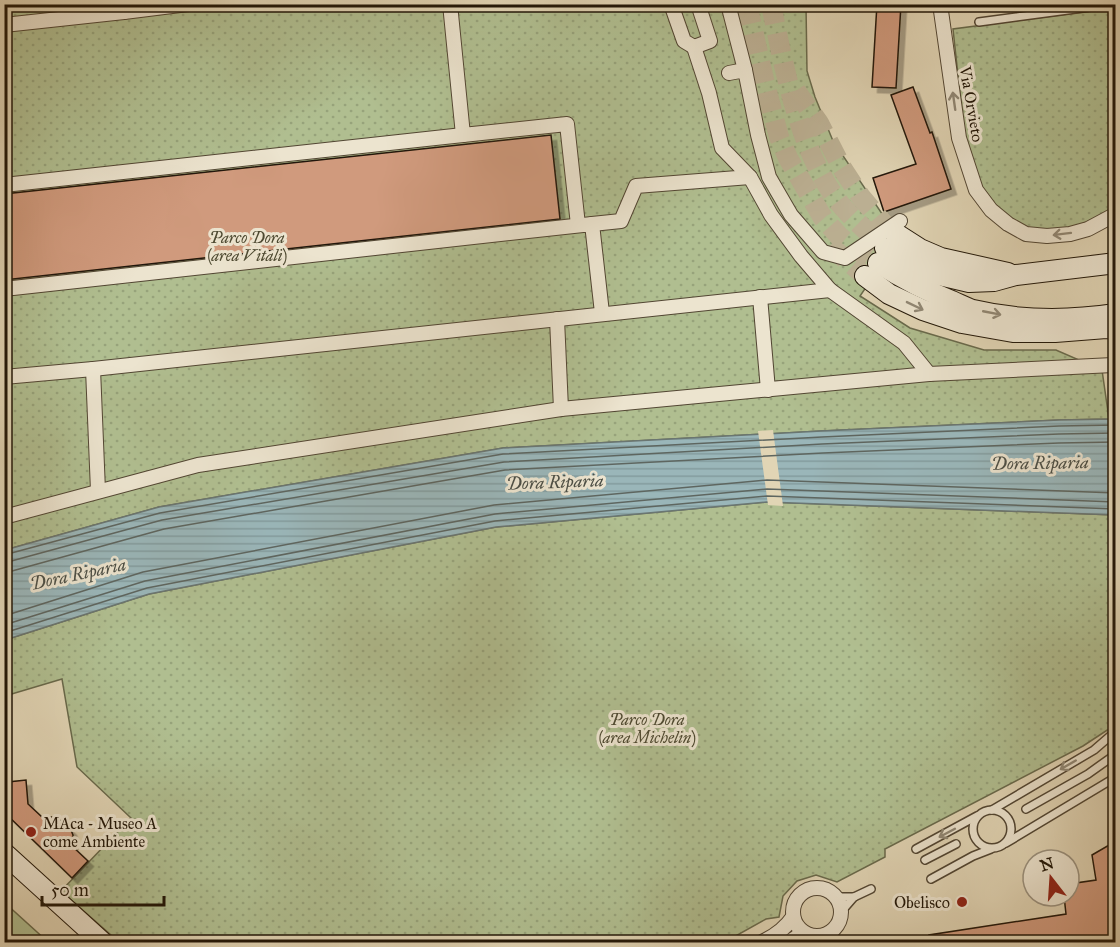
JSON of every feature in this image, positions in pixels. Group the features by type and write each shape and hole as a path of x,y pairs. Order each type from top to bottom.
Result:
{"main road":[{"path":"885,248 907,263 935,274 969,282 994,281 1016,275 1116,263"},
{"path":"885,248 906,280 972,309 1008,316 1050,319 1116,314"},
{"path":"885,248 890,294 923,310 962,323 1013,332 1116,329"},
{"path":"4,853 102,942"}],"street":[{"path":"4,25 123,8 188,4"},
{"path":"450,4 463,135"},
{"path":"671,4 684,41 694,47 709,93 722,148 750,177 771,215 830,290 904,343 928,374"},
{"path":"694,47 710,41 698,4"},
{"path":"728,4 769,177 791,215 823,252 845,258 885,248"},
{"name":"Via Orvieto","path":"940,4 959,138 976,190 991,210 1008,224 1026,234 1047,236 1070,234 1088,229 1116,214"},
{"path":"729,73 745,70"},
{"path":"4,185 567,124 602,313"},
{"path":"4,289 621,220 636,186 750,177"},
{"path":"4,377 830,290"},
{"path":"760,297 768,390"},
{"path":"557,319 561,409"},
{"path":"4,517 198,465 561,409 928,374 1113,365"},
{"path":"93,369 98,491"},
{"path":"789,942 797,937 822,935 827,937 836,927 840,920 840,904 836,897 822,888 807,890 795,901 793,917 806,936"},
{"path":"762,942 777,934 789,924 793,917"}],"lane":[{"path":"980,22 1113,4"},
{"path":"992,810 1094,750 1116,730"},
{"path":"1026,808 1088,774 1116,754"},
{"path":"931,879 973,856 998,848 1116,777"},
{"path":"916,849 986,810 998,811 1008,819 1011,831 1006,843"},
{"path":"977,816 972,828 973,835 980,845 992,849"},
{"path":"925,860 956,844"},
{"path":"841,912 854,897 871,889"},
{"path":"836,897 854,897"}],"green space":[{"name":"Parco Dora (area Vitali)","path":"5,5 806,5 807,71 815,97 833,141 899,239 860,296 910,328 984,350 1056,350 1102,370 1109,419 503,448 159,507 5,550"},
{"path":"1115,8 1115,209 1076,227 1047,231 1026,229 998,208 982,187 965,140 953,29"},
{"name":"Parco Dora (area Michelin)","path":"767,502 1115,515 1115,725 1083,746 885,849 885,857 837,882 816,875 797,881 783,896 779,917 766,919 725,942 119,942 61,891 131,818 77,767 62,679 5,696 5,640 149,594 496,527"},
{"path":"5,903 48,942 5,942"}],"water":[{"name":"Dora Riparia","path":"1115,419 1115,515 767,502 496,527 149,594 5,640 5,550 159,507 503,448 821,431"}],"pier":[{"path":"773,430 783,506 768,505 758,431"}],"building":[{"path":"877,4 901,4 896,88 872,87"},
{"path":"913,87 930,133 932,132 951,189 884,212 873,178 916,164 891,95"},
{"path":"551,135 560,219 4,280 4,194"},
{"path":"26,780 28,804 42,817 59,819 71,830 72,846 88,861 72,878 4,812 4,802 10,796 8,782"},
{"path":"1116,841 1116,942 930,942 929,935 1066,914 1065,908 1081,908 1081,882 1096,880 1092,855"}],"tunnel":[{"path":"747,4 779,137 788,158 823,218 856,250 878,263"},
{"path":"771,4 788,82 815,162 827,186 842,206 885,248"},
{"path":"796,91 819,123 842,168 861,197 883,223 895,233"},
{"path":"830,246 865,276"}],"place":[{"name":"MAca - Museo A come Ambiente","path":"31,832"},
{"name":"Obelisco","path":"962,902"}]}
